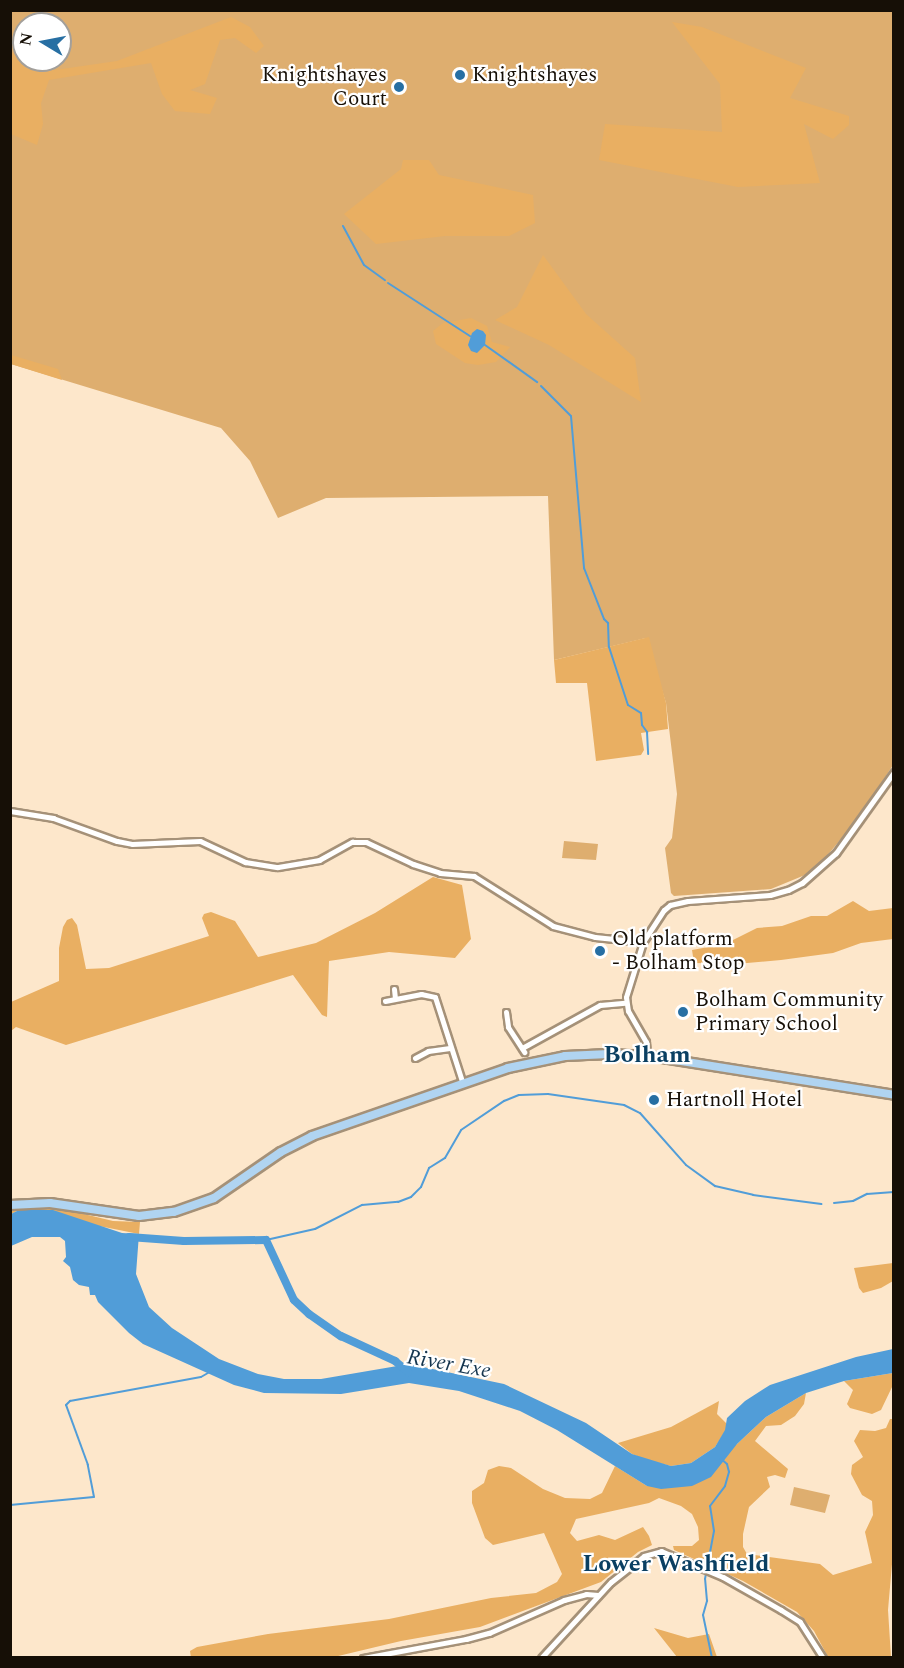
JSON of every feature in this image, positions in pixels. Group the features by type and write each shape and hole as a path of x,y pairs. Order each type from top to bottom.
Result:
{"main road":[{"path":"10,1205 50,1203 139,1216 174,1212 213,1198 281,1152 312,1136 508,1068 556,1057 609,1054 646,1056 894,1095"}],"street":[{"path":"646,1056 645,1037 631,1017 626,1003 635,960 656,919 670,905 770,895 802,883 836,853 894,772"},
{"path":"10,811 52,818 124,843 200,841 245,862 278,867 319,860 352,842 366,842 407,862 440,873 474,876 553,926 595,937 643,942"},
{"path":"394,989 395,998"},
{"path":"385,1001 427,994 435,997 463,1084"},
{"path":"506,1012 508,1027 523,1050 600,1005 626,1003"},
{"path":"415,1058 428,1051 450,1048"},
{"path":"541,1658 598,1595 628,1568 653,1552 665,1551 754,1593 800,1622 823,1658"},
{"path":"363,1658 489,1633 564,1600 586,1594 598,1595"}],"shaded area":[{"name":"Knightshayes Court","path":"10,11 893,11 893,765 860,816 826,857 805,875 771,889 674,896 671,893 665,848 672,838 677,794 666,703 646,638 554,660 548,496 326,498 278,518 250,461 221,428 11,364"},
{"path":"231,17 250,27 264,46 256,53 235,38 220,40 205,84 190,90 217,98 210,114 175,111 162,94 151,63 49,80 41,103 43,124 37,145 11,134 11,52 12,72 72,72 72,68 117,61"},
{"path":"672,22 702,27 806,68 790,98 849,116 849,125 833,139 804,124 820,183 738,187 599,160 605,124 722,132 720,84"},
{"path":"403,160 429,160 439,175 533,195 535,223 509,236 445,236 376,244 344,214 401,169"},
{"path":"543,255 586,314 635,358 641,402 549,345 495,320 517,307"},
{"path":"471,318 487,326 492,342 510,347 496,362 478,365 465,363 436,344 433,331 443,323"},
{"path":"11,355 58,369 62,380 11,364"},
{"path":"649,637 666,703 668,729 641,733 644,750 641,755 596,761 587,683 556,683 554,660"},
{"path":"564,841 598,844 596,860 562,858"},
{"path":"433,877 462,885 471,939 455,958 389,952 329,961 327,1017 322,1015 293,975 66,1045 16,1027 11,1031 11,1002 59,981 59,948 63,927 67,920 72,918 77,925 86,969 109,968 209,936 202,918 204,914 211,912 235,921 258,957 316,943 375,913"},
{"path":"853,901 869,911 893,908 893,939 861,943 833,953 781,960 736,964 694,963 692,950 725,944 757,928 782,926 811,916 827,916"},
{"path":"33,1206 59,1208 113,1221 140,1222 139,1234 19,1210 11,1214 11,1211"},
{"path":"893,1263 893,1281 881,1288 863,1293 859,1288 854,1268"},
{"path":"893,1373 893,1385 881,1410 872,1414 850,1408 847,1404 853,1390 844,1381"},
{"path":"806,1393 804,1404 795,1416 781,1425 766,1426 755,1441 788,1469 785,1478 775,1475 767,1477 770,1487 749,1507 743,1534 743,1547 747,1554 820,1564 833,1575 872,1563 865,1532 873,1515 872,1501 862,1495 851,1474 852,1465 863,1457 854,1441 860,1430 875,1431 886,1428 890,1419 893,1419 894,1541 888,1610 891,1657 828,1657 814,1631 797,1612 743,1581 674,1550 673,1546 692,1546 699,1540 698,1527 692,1514 681,1506 659,1498 649,1503 576,1519 570,1533 577,1541 599,1535 615,1540 643,1527 649,1536 652,1545 638,1552 601,1582 480,1627 401,1641 334,1657 191,1658 190,1651 197,1647 268,1634 389,1619 491,1598 536,1593 557,1582 562,1574 544,1533 493,1545 485,1538 472,1503 472,1491 484,1483 488,1470 499,1466 511,1468 543,1489 565,1498 590,1499 602,1493 615,1466 647,1486 737,1444 766,1417"},
{"path":"719,1401 717,1414 726,1423 726,1430 715,1447 691,1463 671,1466 647,1460 632,1454 618,1443 671,1427"},
{"path":"794,1487 830,1495 825,1513 790,1505"},
{"path":"654,1628 688,1638 709,1634 717,1657 677,1657"}],"water":[{"path":"477,329 486,335 485,345 477,353 471,351 468,345 472,333"},
{"path":"19,1210 53,1210 122,1233 139,1234 136,1274 149,1307 172,1328 219,1359 258,1374 284,1379 321,1379 409,1364 504,1384 586,1423 632,1454 671,1466 691,1463 715,1447 725,1430 727,1418 745,1401 770,1385 856,1357 893,1349 893,1373 844,1381 806,1393 766,1417 737,1444 711,1477 692,1486 661,1489 647,1486 557,1430 520,1411 459,1391 409,1383 341,1394 264,1393 234,1385 143,1344 129,1333 98,1302 95,1295 90,1295 89,1287 79,1285 73,1280 70,1267 63,1261 66,1257 65,1241 60,1237 32,1237 11,1246 11,1214"}],"waterway":[{"path":"343,226 364,265 385,280"},
{"path":"388,283 470,336"},
{"path":"485,345 537,382"},
{"path":"541,386 571,416 584,568 604,619 608,623 609,647 628,705 641,713 642,725 647,732 648,754"},
{"path":"266,1240 315,1229 362,1205 398,1202 411,1197 421,1187 429,1168 445,1158 461,1130 504,1101 519,1095 548,1094 624,1105 640,1113 686,1165 715,1186 753,1195 821,1204"},
{"path":"834,1203 853,1201 867,1194 894,1192"},
{"name":"River Exe","path":"129,1237 184,1241 266,1240 294,1300 309,1314 341,1336 395,1361 408,1372"},
{"path":"10,1505 94,1497 88,1465 66,1405 70,1401 201,1377 208,1373"},
{"path":"712,1658 703,1615 707,1601 705,1579 714,1531 710,1506 725,1486 729,1472 727,1464 721,1459"}],"place":[{"name":"Knightshayes","path":"460,75"},
{"name":"Knightshayes Court","path":"399,87"},
{"name":"Old platform - Bolham Stop","path":"600,951"},
{"name":"Bolham Community Primary School","path":"683,1012"},
{"name":"Hartnoll Hotel","path":"654,1100"}],"district":[{"name":"Bolham","path":"647,1056"},
{"name":"Lower Washfield","path":"676,1565"}]}
